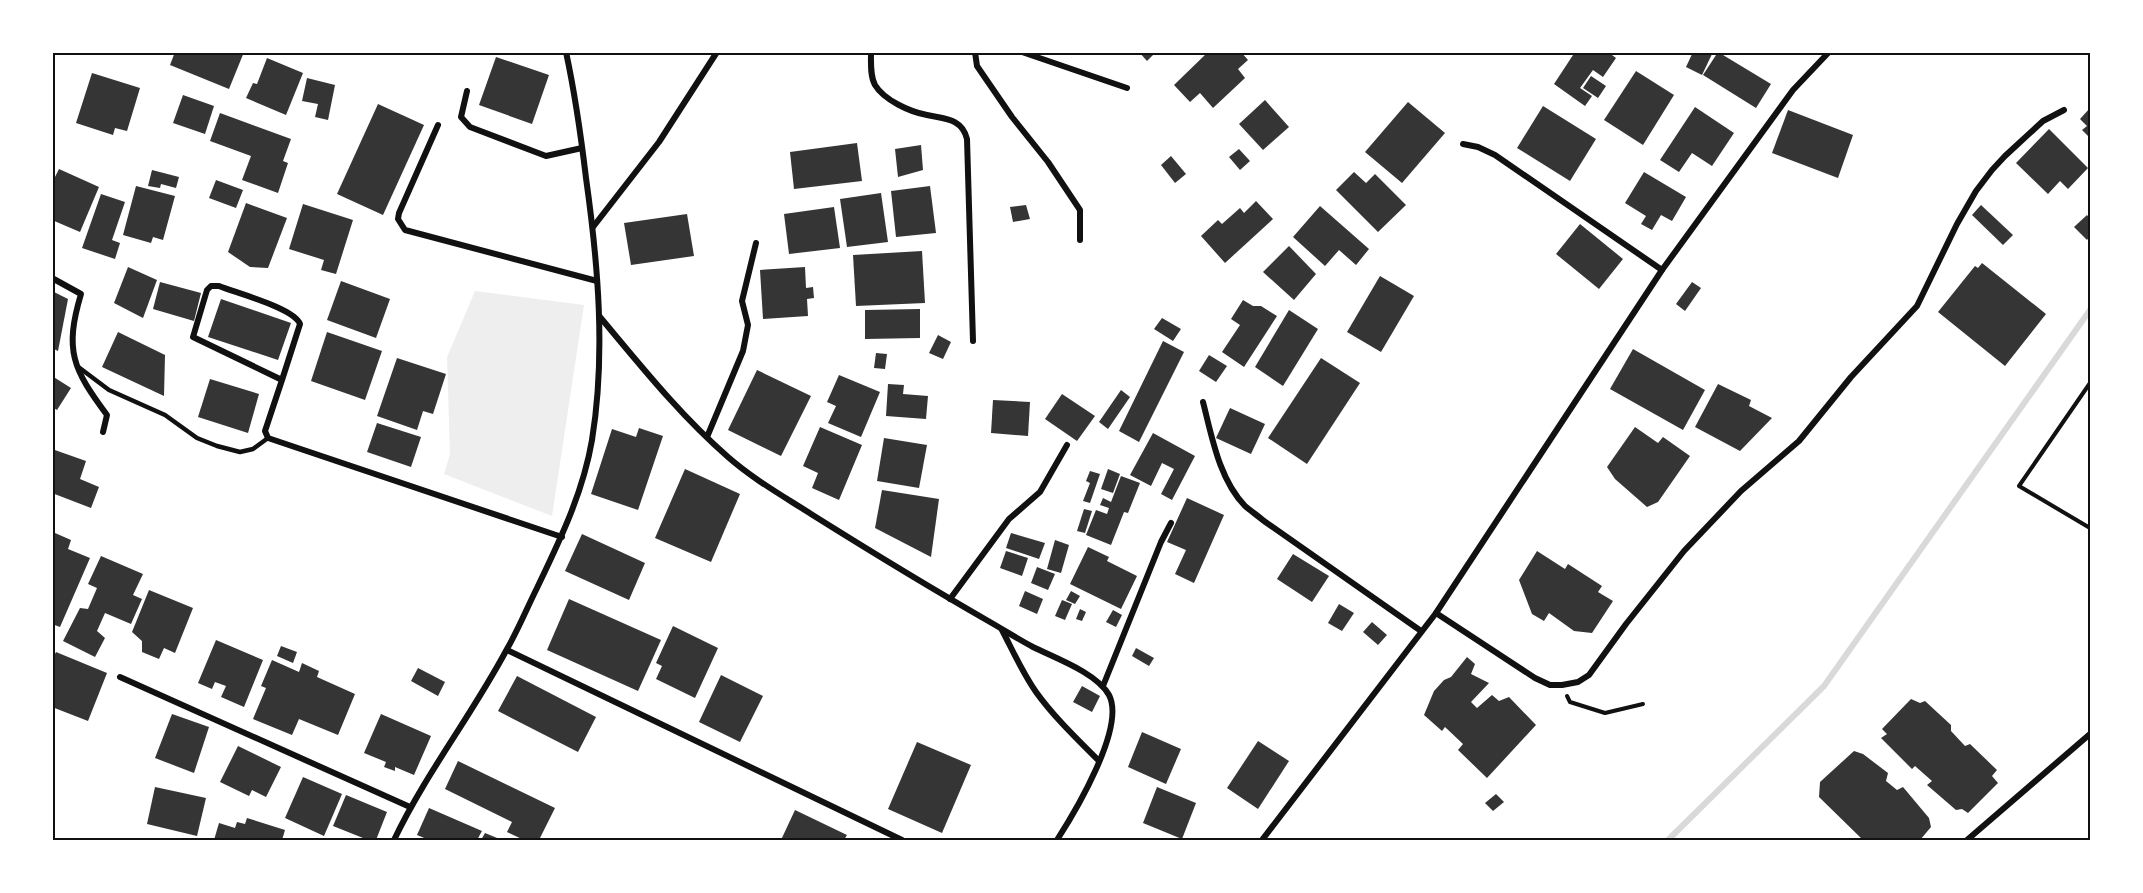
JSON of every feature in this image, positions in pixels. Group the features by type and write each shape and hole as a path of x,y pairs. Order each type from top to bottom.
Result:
{"street":[{"path":"394,840 410,807 507,650 562,537 579,490 592,440 600,317 593,227 574,92 566,52"},
{"path":"593,227 659,142 717,52"},
{"path":"871,52 874,84 882,93 914,112 952,120 961,125 965,131 973,341"},
{"path":"975,52 977,66 1012,117 1048,162 1080,210 1080,240"},
{"path":"1022,52 1127,88"},
{"path":"1262,840 1436,613 1662,270 1792,90 1829,52"},
{"path":"467,91 461,117 470,127 546,156 582,148"},
{"path":"1436,613 1535,678 1550,685 1578,682 1589,675 1684,551 1741,491 1799,441 1851,377 1917,306 1976,191 2005,156 2043,121 2064,110"},
{"path":"438,125 399,213 398,219 405,231 597,281"},
{"path":"1463,144 1478,147 1495,155 1662,270"},
{"path":"706,437 743,351 748,326 742,301 756,243"},
{"path":"52,278 81,294 74,317 72,342 75,364 83,382 107,415 103,432"},
{"path":"282,380 193,337 207,290 211,286 219,286 288,312 298,319 300,324 282,380 265,431 268,438 562,537"},
{"path":"600,317 668,399 730,459 760,481 950,599 1103,686 1110,697 1113,708 1112,720 1099,761 1074,813 1057,840"},
{"path":"1203,402 1215,449 1225,474 1234,492 1245,506 1263,521 1421,631"},
{"path":"950,599 1009,519 1040,492 1067,445"},
{"path":"1103,686 1161,542 1172,523"},
{"path":"1002,629 1025,675 1042,700 1099,761"},
{"path":"507,650 902,840"},
{"path":"120,677 410,807"},
{"path":"1967,840 2091,734"}],"lane":[{"path":"75,364 109,390 165,416 197,438 217,446 240,452 253,449 268,438"}],"path":[{"path":"2091,383 2019,486 2091,528"},
{"path":"1562,685 1570,702 1605,713 1643,704"}],"shaded area":[{"path":"475,291 584,305 552,516 444,474 450,454 447,357"}],"building":[{"path":"175,52 244,52 229,89 170,65"},
{"path":"1139,52 1156,52 1147,61"},
{"path":"1208,52 1241,52 1248,60 1238,69 1245,78 1213,108 1200,93 1190,102 1174,85"},
{"path":"1575,52 1608,52 1616,58 1603,77 1593,70 1580,88 1592,96 1585,106 1554,84"},
{"path":"1693,52 1713,52 1702,75 1686,67"},
{"path":"1718,52 1771,84 1756,108 1703,75"},
{"path":"496,57 549,75 532,124 479,105"},
{"path":"267,58 303,73 286,115 246,98 253,83 257,84"},
{"path":"1636,71 1674,95 1643,145 1604,120"},
{"path":"92,73 140,88 127,131 115,128 113,135 76,123"},
{"path":"1591,76 1606,86 1598,98 1583,88"},
{"path":"307,78 335,85 328,120 315,117 318,104 302,101"},
{"path":"183,95 214,106 205,134 173,123"},
{"path":"1265,100 1289,127 1263,150 1239,124"},
{"path":"1408,102 1445,133 1402,183 1365,152"},
{"path":"378,104 424,125 383,215 337,194"},
{"path":"1543,106 1596,139 1570,181 1517,148"},
{"path":"1695,107 1734,133 1712,166 1692,153 1679,172 1660,160"},
{"path":"2090,108 2090,138 2082,130 2087,126 2080,119"},
{"path":"1788,110 1853,135 1838,178 1772,153"},
{"path":"220,113 291,139 283,161 288,163 278,193 242,180 251,156 210,141"},
{"path":"2049,129 2088,168 2068,189 2060,181 2048,194 2016,163"},
{"path":"857,143 862,181 794,189 790,152"},
{"path":"921,145 923,170 898,177 895,149"},
{"path":"1239,149 1250,161 1240,170 1229,157"},
{"path":"1171,156 1186,174 1175,183 1161,165"},
{"path":"59,169 99,187 80,232 52,220 52,183"},
{"path":"152,170 179,177 176,188 161,184 160,188 148,186"},
{"path":"1354,172 1366,183 1375,174 1406,205 1378,232 1336,190"},
{"path":"1644,172 1686,197 1672,221 1661,215 1652,230 1641,224 1646,216 1625,203"},
{"path":"216,180 243,190 236,208 209,198"},
{"path":"136,186 175,196 163,240 153,237 151,243 123,235"},
{"path":"930,186 936,233 896,237 891,191"},
{"path":"881,193 888,242 847,247 840,199"},
{"path":"101,194 125,202 112,240 120,243 115,259 82,248"},
{"path":"1256,201 1273,219 1225,263 1201,236 1218,220 1222,224 1240,208 1244,213"},
{"path":"246,203 287,218 268,268 250,267 228,252"},
{"path":"303,204 353,220 336,274 321,270 324,260 289,249"},
{"path":"1026,205 1030,219 1013,222 1010,207"},
{"path":"1981,205 2013,235 2003,245 1972,215"},
{"path":"1320,206 1369,249 1356,265 1339,250 1325,266 1293,237"},
{"path":"834,207 840,248 789,254 784,214"},
{"path":"687,214 694,256 631,265 624,223"},
{"path":"2087,215 2090,219 2090,236 2087,240 2074,227"},
{"path":"1580,224 1623,259 1599,289 1556,254"},
{"path":"1289,246 1316,274 1294,300 1263,272"},
{"path":"922,251 925,303 856,306 853,255"},
{"path":"1982,263 2046,314 2005,366 1938,312 1975,266 1978,268"},
{"path":"128,267 157,280 143,318 114,303"},
{"path":"805,267 806,288 813,287 814,298 807,299 808,316 763,319 760,270"},
{"path":"1380,276 1414,296 1381,352 1347,332"},
{"path":"341,281 390,299 376,338 327,320"},
{"path":"160,282 201,293 194,321 153,309"},
{"path":"1692,282 1701,288 1685,311 1676,304"},
{"path":"52,291 68,299 58,351 52,348"},
{"path":"221,299 291,323 278,360 208,337"},
{"path":"1243,300 1253,306 1261,306 1277,316 1244,367 1222,352 1240,325 1231,319"},
{"path":"920,309 920,338 865,339 865,310"},
{"path":"1289,310 1318,329 1283,386 1255,367"},
{"path":"1162,318 1181,329 1173,341 1154,329"},
{"path":"118,332 165,355 164,396 102,367"},
{"path":"327,332 382,351 365,400 311,381"},
{"path":"938,335 951,342 943,359 929,353"},
{"path":"1163,341 1184,352 1139,442 1119,431"},
{"path":"1633,349 1705,390 1683,430 1610,389"},
{"path":"876,353 887,354 885,369 874,368"},
{"path":"1209,355 1227,366 1216,382 1199,371"},
{"path":"397,358 446,374 433,414 423,411 417,430 377,416"},
{"path":"1321,358 1360,383 1307,464 1268,438"},
{"path":"757,370 811,396 781,456 728,430"},
{"path":"839,375 880,392 861,437 828,423 836,406 827,402"},
{"path":"52,376 71,388 57,410 52,407"},
{"path":"210,379 259,394 248,433 198,417"},
{"path":"888,384 904,385 903,394 928,396 926,419 886,416"},
{"path":"1718,384 1751,400 1749,406 1772,418 1740,451 1695,427"},
{"path":"1121,390 1130,397 1108,429 1099,422"},
{"path":"1062,394 1095,416 1077,441 1045,419"},
{"path":"993,400 1030,402 1028,436 991,433"},
{"path":"1230,408 1265,424 1251,454 1216,438"},
{"path":"377,423 421,437 411,467 367,452"},
{"path":"820,427 862,445 839,500 812,488 818,473 803,466"},
{"path":"1635,427 1658,443 1663,437 1690,456 1658,502 1647,507 1615,479 1607,467"},
{"path":"639,428 663,436 638,510 591,494 612,429 636,437"},
{"path":"1153,433 1195,456 1172,500 1161,494 1174,469 1162,463 1151,486 1130,475"},
{"path":"884,438 927,445 919,488 877,481"},
{"path":"52,449 86,461 80,479 99,487 91,508 52,493"},
{"path":"685,469 740,494 711,562 655,538"},
{"path":"1108,469 1120,474 1113,493 1101,489"},
{"path":"1090,471 1100,474 1090,503 1083,501 1090,483 1086,481"},
{"path":"1121,476 1140,483 1128,513 1124,512 1111,545 1086,535 1096,510 1107,514 1109,508 1100,505 1103,498 1111,502"},
{"path":"882,490 939,499 931,557 875,528"},
{"path":"1187,498 1224,515 1194,583 1175,574 1186,550 1167,542"},
{"path":"1084,509 1092,511 1085,533 1077,531"},
{"path":"55,533 71,540 68,549 90,558 60,627 52,624 52,539"},
{"path":"1011,533 1045,543 1039,559 1006,548"},
{"path":"582,534 645,563 629,600 565,571"},
{"path":"1055,540 1069,545 1061,573 1047,569"},
{"path":"1088,547 1109,557 1107,561 1137,576 1121,609 1070,584"},
{"path":"1006,551 1028,558 1022,576 1000,568"},
{"path":"1537,551 1565,569 1568,564 1602,586 1598,592 1613,601 1592,633 1574,631 1549,613 1544,621 1532,614 1519,580"},
{"path":"1293,554 1329,576 1312,602 1277,579"},
{"path":"101,556 143,574 133,595 142,599 131,624 105,613 97,631 105,638 95,657 63,641 80,608 88,609 97,588 88,584"},
{"path":"1037,567 1055,574 1048,590 1031,583"},
{"path":"149,590 193,608 175,653 164,648 159,659 142,652 142,641 132,632"},
{"path":"1025,591 1043,599 1037,614 1019,606"},
{"path":"1071,591 1080,596 1075,604 1066,600"},
{"path":"569,599 661,640 638,691 547,650"},
{"path":"1062,600 1072,604 1065,620 1055,616"},
{"path":"1339,604 1354,613 1342,631 1328,623"},
{"path":"1080,609 1086,612 1082,621 1076,619"},
{"path":"1113,610 1122,615 1116,627 1106,622"},
{"path":"1372,622 1387,635 1378,645 1363,632"},
{"path":"673,626 718,648 695,698 656,679 662,666 656,663"},
{"path":"216,640 263,660 244,707 221,697 226,686 215,682 212,689 198,683"},
{"path":"281,646 297,652 293,663 277,656"},
{"path":"1136,648 1154,658 1149,666 1132,656"},
{"path":"56,652 107,673 88,721 52,707 52,660"},
{"path":"1467,657 1475,664 1471,674 1489,683 1471,702 1477,708 1492,695 1499,701 1509,697 1536,725 1487,778 1458,750 1463,744 1445,727 1442,731 1424,715 1434,691 1444,680 1451,677"},
{"path":"272,660 299,672 302,663 319,671 317,677 355,694 338,735 299,719 292,735 253,719 266,688 261,686"},
{"path":"418,668 445,682 438,696 411,681"},
{"path":"721,675 763,696 740,742 699,722"},
{"path":"517,676 596,717 578,752 498,711"},
{"path":"1082,686 1100,696 1092,712 1073,702"},
{"path":"1911,699 1920,703 1925,701 1951,725 1951,731 1965,746 1970,744 1997,770 1992,776 1998,783 1968,813 1962,809 1956,810 1927,785 1932,781 1915,766 1912,769 1881,738 1887,734 1882,729"},
{"path":"172,714 209,727 194,773 155,758"},
{"path":"381,714 431,736 414,775 395,767 395,771 384,767 386,762 364,753"},
{"path":"1142,732 1181,749 1166,784 1128,767"},
{"path":"1258,741 1289,761 1258,809 1227,788"},
{"path":"917,742 971,765 942,833 888,809"},
{"path":"238,746 281,767 266,797 252,790 249,796 220,782"},
{"path":"1854,751 1863,754 1888,773 1886,781 1897,790 1903,787 1929,818 1931,827 1920,840 1863,840 1819,797 1820,782"},
{"path":"458,761 555,808 539,840 524,840 507,832 512,822 445,789"},
{"path":"303,777 342,794 324,836 285,818"},
{"path":"155,787 206,798 197,836 147,824"},
{"path":"1157,787 1196,803 1182,839 1143,823"},
{"path":"1496,794 1504,802 1493,811 1485,803"},
{"path":"346,795 387,812 376,840 368,840 333,826"},
{"path":"429,808 482,831 477,840 429,840 417,835"},
{"path":"795,810 847,835 844,840 781,840"},
{"path":"247,818 285,830 282,840 214,840 219,823 235,828 237,822 245,824"},
{"path":"485,833 502,840 481,840"}],"waterway":[{"path":"1668,840 1824,686 2090,310"}]}
